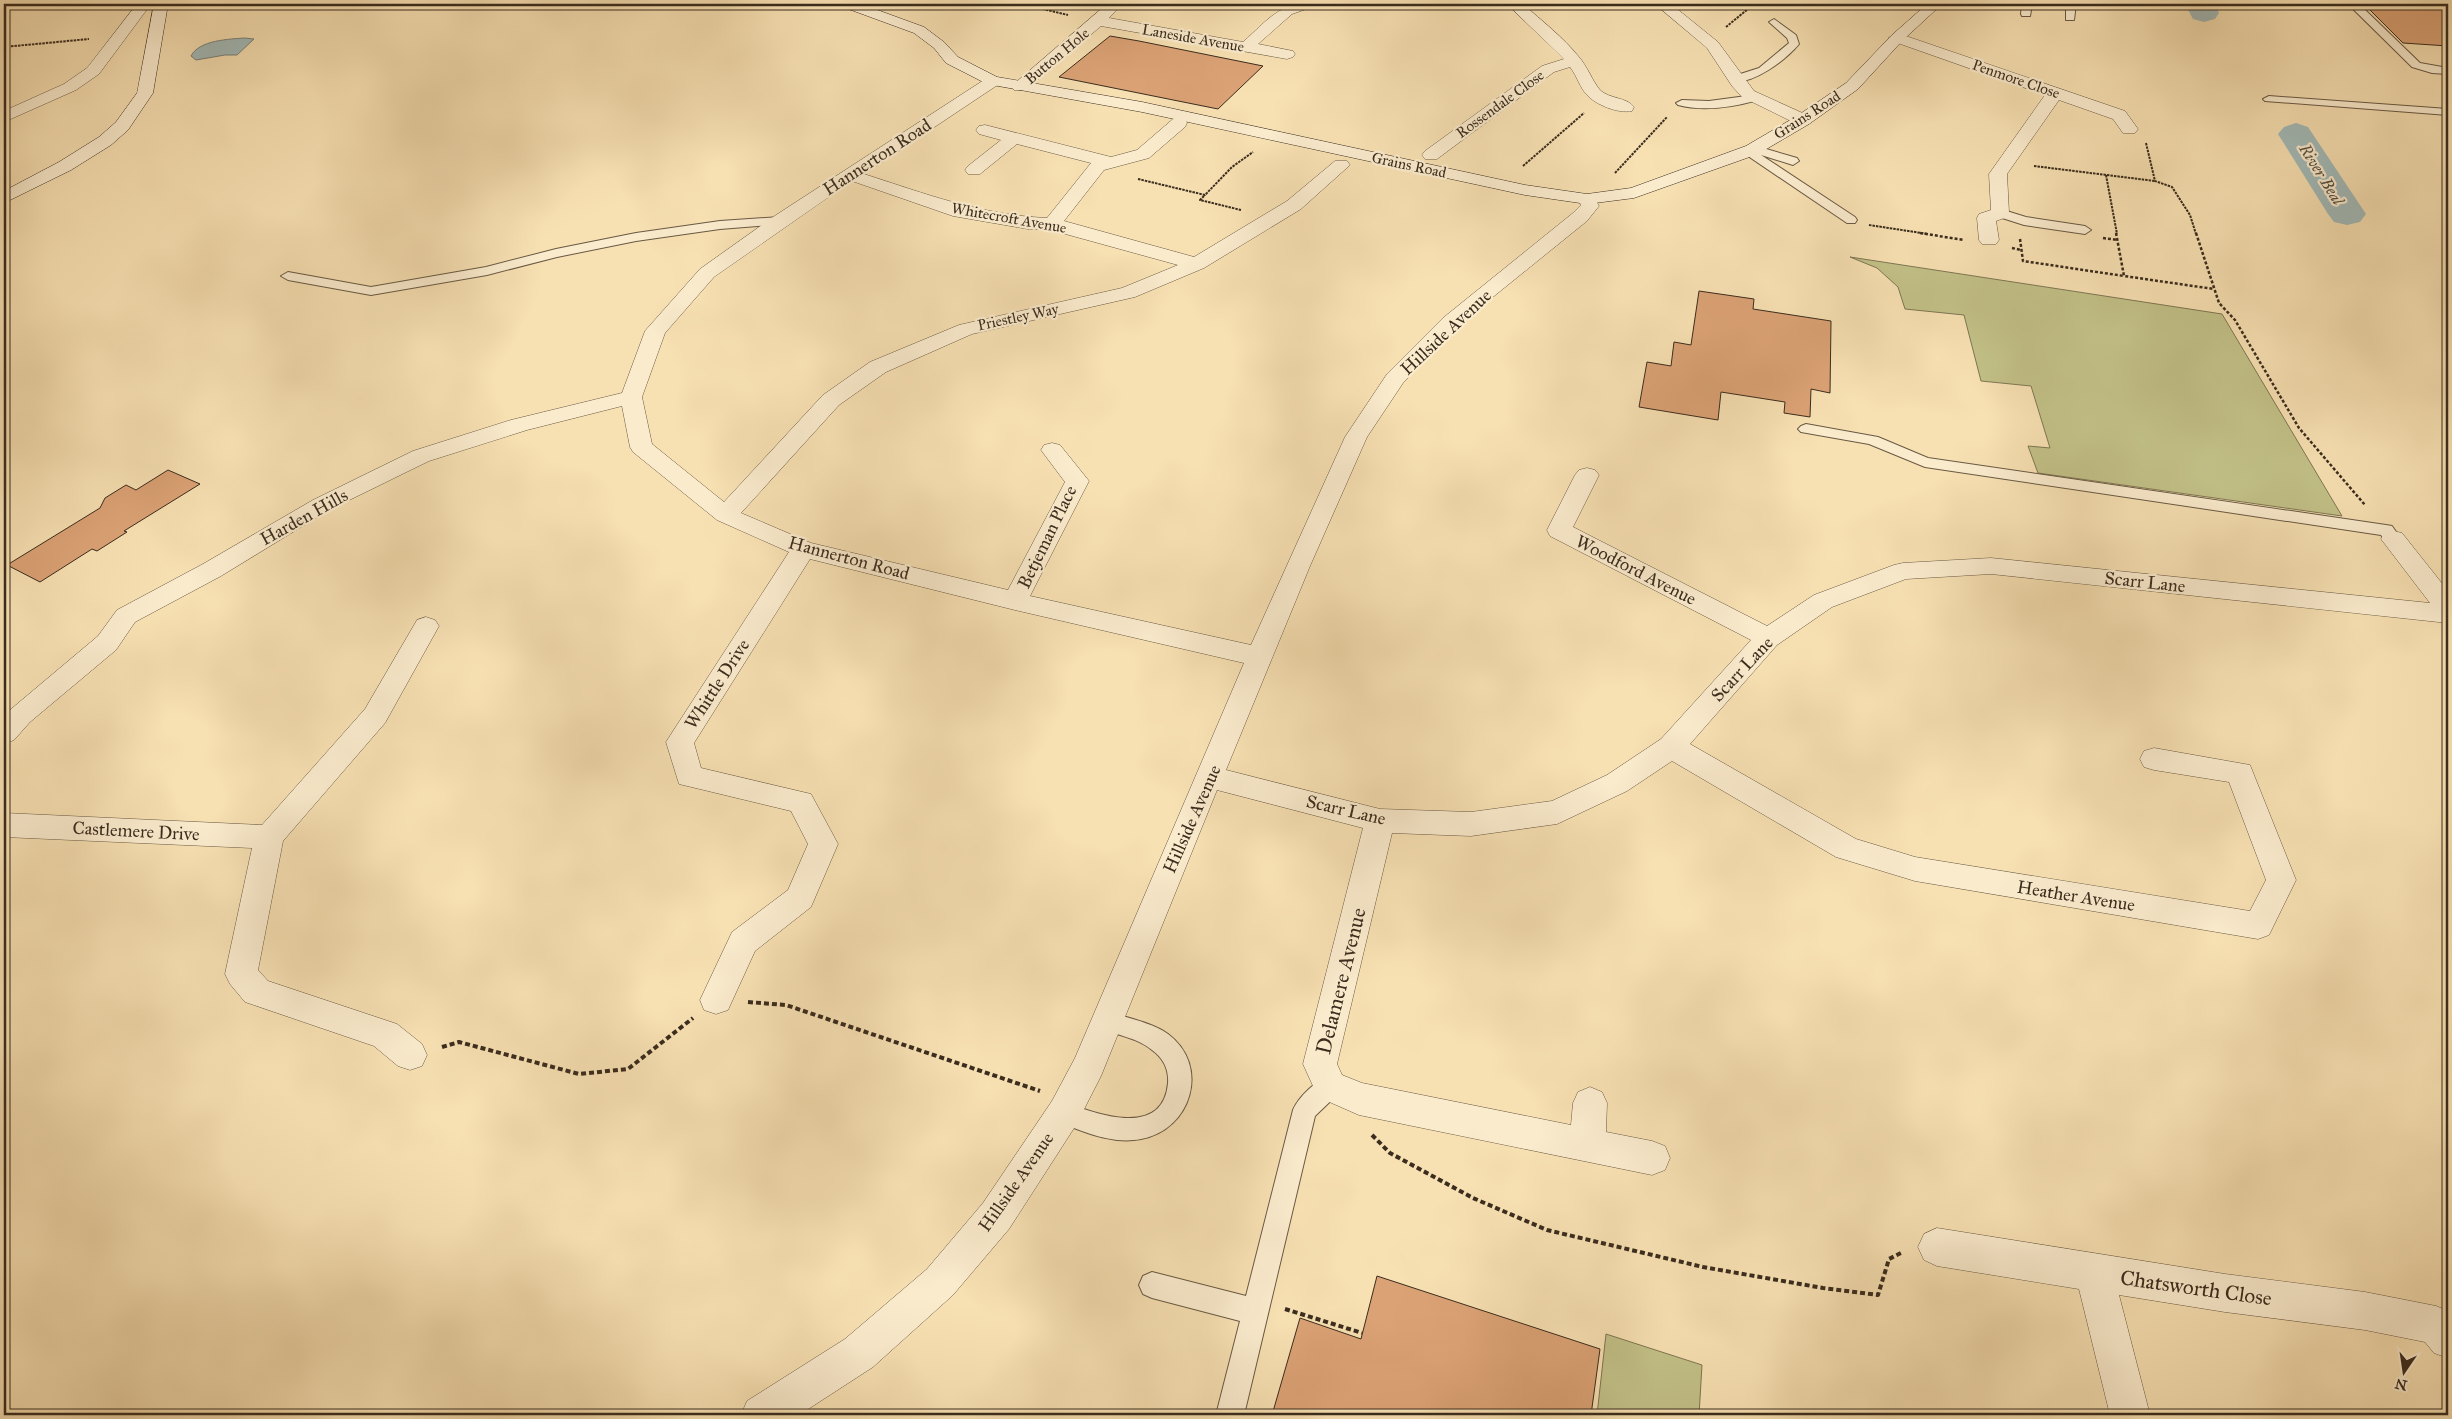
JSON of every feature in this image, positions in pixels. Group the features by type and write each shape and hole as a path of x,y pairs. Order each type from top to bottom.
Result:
{"street":[{"path":"4,117 70,87 93,71 144,4"},
{"path":"4,198 65,166 105,141 122,126 145,93 161,4"},
{"name":"Grains Road","path":"848,4 920,30 939,45 952,60 993,81 1142,107 1525,190 1596,198 1634,193 1751,150 1803,120 1852,86 1897,38 1935,4"},
{"name":"Button Hole","path":"1020,87 1098,21 1115,4"},
{"path":"1246,47 1287,11 1307,4"},
{"path":"1514,4 1558,43 1585,76 1593,92 1604,100 1626,107"},
{"path":"1662,4 1708,42 1748,94 1803,120"},
{"name":"Laneside Avenue","path":"1098,21 1287,54"},
{"name":"Penmore Close","path":"1897,38 2119,115 2129,129"},
{"name":"Rossendale Close","path":"1431,155 1548,69 1574,61"},
{"name":"Hannerton Road","path":"993,81 780,220 707,274 655,330 631,397 641,447 725,515 804,549 1015,601 1261,657"},
{"path":"1989,240 1986,218 2000,213 1998,174 2055,93"},
{"path":"1052,224 1098,166 1143,154 1179,123"},
{"path":"985,130 1113,163"},
{"path":"974,170 1014,138"},
{"name":"Priestley Way","path":"725,515 831,400 878,368 966,329 1128,293 1197,264 1294,205 1341,165"},
{"name":"Whitecroft Avenue","path":"851,175 960,212 1028,223 1052,224 1197,264"},
{"name":"Hillside Avenue","path":"761,1415 789,1400 859,1353 940,1282 996,1216 1064,1113 1089,1065 1146,924 1261,657 1298,566 1356,437 1395,379 1450,322 1587,211 1596,198"},
{"name":"Harden Hills","path":"9,720 107,643 126,616 212,570 321,505 421,456 519,425 631,397"},
{"name":"Betjeman Place","path":"1015,601 1076,481 1052,450"},
{"name":"Woodford Avenue","path":"1587,475 1559,530 1768,638"},
{"path":"2389,535 2448,608"},
{"name":"Whittle Drive","path":"716,1000 743,942 800,898 823,844 801,802 689,776 680,742 804,549"},
{"name":"Scarr Lane","path":"1210,777 1380,820 1471,824 1557,812 1617,783 1670,747 1768,638 1823,601 1903,570 1991,566 2448,614"},
{"path":"410,1055 385,1034 257,992 240,974 269,837 375,716 426,626"},
{"name":"Heather Avenue","path":"1670,747 1847,848 1915,869 2258,926 2280,880 2240,773 2154,759"},
{"name":"Delamere Avenue","path":"1330,1086 1320,1064 1380,820"},
{"name":"Castlemere Drive","path":"4,825 269,837"},
{"path":"1330,1086 1359,1099 1652,1158"},
{"path":"1587,1145 1590,1103"},
{"name":"Chatsworth Close","path":"1937,1247 2056,1264 2225,1293 2365,1311 2436,1325 2448,1339"},
{"path":"2094,1272 2130,1415"}],"lane":[{"path":"2056,4 2070,5 2070,18"},
{"path":"2353,4 2416,65 2448,70"},
{"path":"1735,79 1764,70 1794,44 1792,37 1774,22"},
{"path":"1682,103 1704,106 1754,98"},
{"path":"2269,99 2448,112"},
{"path":"1751,150 1793,162"},
{"path":"1751,150 1850,220"},
{"path":"2000,213 2024,221 2085,230"},
{"path":"288,276 371,291 487,271 556,253 636,237 720,225 780,220"},
{"path":"1806,429 1873,440 1925,462 2389,535"},
{"path":"1064,1113 1098,1126 1123,1130 1144,1128 1166,1118 1176,1099 1182,1080 1177,1061 1160,1042 1106,1021"},
{"path":"1230,1415 1305,1110 1330,1086"},
{"path":"1152,1285 1257,1306"}],"path":[{"path":"1022,4 1098,21"},
{"path":"1708,42 1754,4"},
{"path":"4,47 34,41 73,42 125,28"},
{"path":"1596,198 1599,189 1682,103"},
{"path":"2129,129 2143,133 2154,181"},
{"path":"1271,219 1200,200 1232,167 1262,145 1272,135"},
{"path":"2007,160 2154,181 2172,187 2190,215 2219,303 2235,320 2299,428 2389,535"},
{"path":"1113,163 1132,178 1205,195"},
{"path":"2106,175 2124,276"},
{"path":"1850,220 1964,240"},
{"path":"2024,221 2018,224 2023,261 2214,289"},
{"path":"2012,248 2021,250"},
{"path":"410,1055 459,1042 579,1074 628,1068 716,1000 786,1005 1019,1084"},
{"path":"1370,1134 1390,1153 1472,1198 1547,1230 1703,1267 1823,1288 1878,1295 1889,1259 1910,1248 1937,1247"},
{"path":"1257,1306 1362,1333"}],"shaded area":[{"path":"1850,257 2222,314 2342,516 2038,473 2028,446 2050,448 2031,386 1981,381 1964,315 1905,309 1898,287 1877,268"},
{"path":"1606,1334 1702,1365 1699,1415 1597,1415"}],"water":[{"path":"254,39 237,55 196,60 191,56 201,47 215,41"}],"building":[{"path":"2364,4 2448,4 2448,46 2403,43"},
{"path":"1110,36 1263,66 1218,109 1059,77"},
{"path":"1699,291 1754,299 1753,309 1831,321 1830,393 1811,389 1810,417 1784,413 1785,402 1721,392 1718,420 1639,407 1647,362 1671,366 1674,342 1691,345"},
{"path":"168,470 200,484 124,531 127,532 97,551 92,549 40,582 7,565 100,508 105,498 126,485 136,490"},
{"path":"1377,1276 1600,1349 1591,1415 1272,1415 1300,1318 1361,1339"}],"waterway":[{"name":"River Beal","path":"2200,4 2204,13"},
{"name":"River Beal","path":"2296,134 2347,214"}]}
